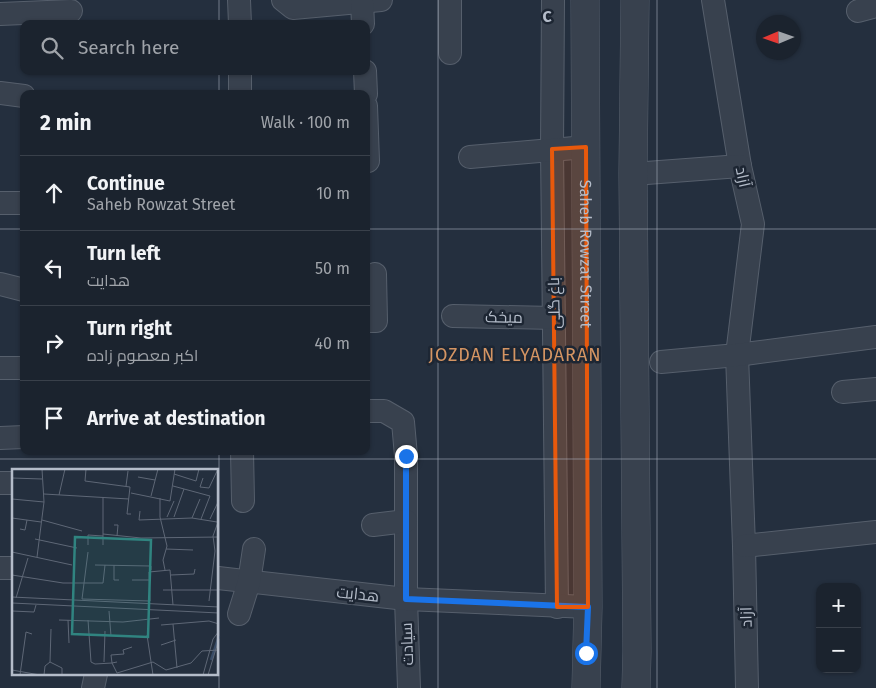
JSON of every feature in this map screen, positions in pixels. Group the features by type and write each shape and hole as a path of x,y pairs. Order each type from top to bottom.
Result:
{"street":[{"path":"239,0 240,20"},
{"path":"283,0 293,8 371,1 364,20"},
{"path":"450,0 450,53"},
{"name":"باغ گلی","path":"553,0 552,150 557,607"},
{"name":"Saheb Rowzat Street","path":"585,0 588,607 586,688"},
{"path":"635,0 633,174 636,688"},
{"name":"آزاد","path":"713,0 740,166 754,224 737,355 747,688"},
{"path":"0,14 71,11"},
{"path":"240,75 240,90"},
{"path":"365,75 366,90"},
{"path":"0,93 20,96"},
{"path":"470,156 586,147"},
{"path":"633,174 740,166"},
{"path":"0,202 20,203"},
{"path":"370,321 376,321 375,274"},
{"path":"0,284 20,289"},
{"name":"میخک","path":"454,316 554,318"},
{"path":"661,362 737,355 876,337"},
{"path":"0,368 20,368"},
{"path":"843,392 876,389"},
{"name":"سیادت","path":"370,411 384,411 404,422 409,688"},
{"path":"0,438 20,437"},
{"path":"242,455 243,501"},
{"path":"373,525 406,522"},
{"path":"744,546 876,532"},
{"path":"239,614 249,582 254,549"},
{"name":"هدایت","path":"219,578 406,599 588,607"}],"highlighted area":[{"path":"586,147 588,607 557,607 552,149"}],"district":[{"name":"JOZDAN ELYADARAN","path":"515,355"}],"route":[{"path":"406,456 406,599 588,607 586,653"}]}
